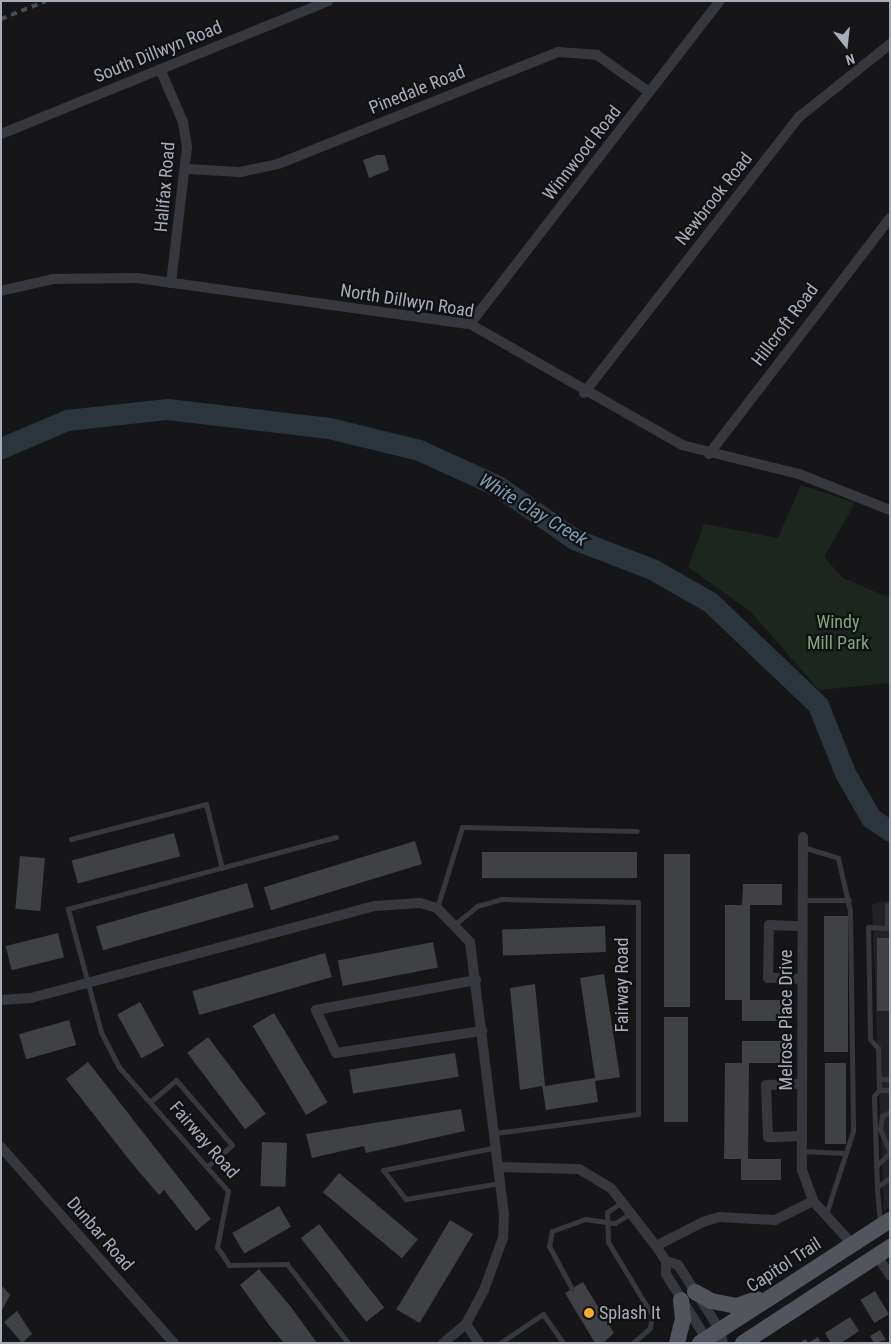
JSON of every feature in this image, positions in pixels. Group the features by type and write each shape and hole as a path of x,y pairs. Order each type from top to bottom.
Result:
{"main road":[{"name":"Capitol Trail","path":"705,1342 721,1336 776,1294 885,1223"},
{"path":"743,1343 883,1251"},
{"path":"677,1343 688,1296 736,1306 776,1294"}],"street":[{"name":"South Dillwyn Road","path":"1,134 328,1"},
{"name":"Winnwood Road","path":"470,324 720,1"},
{"name":"Newbrook Road","path":"584,393 798,117 890,44"},
{"name":"Pinedale Road","path":"187,169 240,172 278,164 558,52 597,55 650,92"},
{"name":"Halifax Road","path":"160,69 185,131 187,169 172,283"},
{"name":"Hillcroft Road","path":"709,454 890,218"},
{"name":"North Dillwyn Road","path":"1,291 53,279 137,278 470,324 584,393 682,446 799,474 890,510"},
{"name":"Melrose Place Drive","path":"803,842 802,1170 814,1201 852,1244"},
{"path":"1,1000 87,983 375,906 420,903 437,908 455,924 470,942 502,1183 503,1238 496,1263 466,1324 443,1343"},
{"path":"802,926 769,925 768,978 802,979"},
{"path":"476,980 316,1010 336,1054 482,1031"},
{"path":"802,1084 766,1085 768,1137 802,1136"},
{"name":"Dunbar Road","path":"1,1147 174,1343"},
{"path":"500,1167 579,1168 596,1176 625,1200 634,1211 666,1261 666,1274 688,1296 721,1336"},
{"path":"656,1246 719,1217 775,1220 814,1201"},
{"path":"883,1251 890,1275"},
{"path":"666,1261 678,1265 705,1342"},
{"path":"466,1324 479,1343"}],"lane":[{"path":"71,839 206,804 222,868 336,838"},
{"path":"437,908 462,827 637,831"},
{"path":"803,842 838,858 849,900 852,1131 825,1214"},
{"name":"Fairway Road","path":"222,868 68,909 87,983 100,1032 118,1066 228,1191 217,1247 229,1265 287,1264 348,1343"},
{"name":"Fairway Road","path":"455,924 477,906 501,899 638,902 638,1114 496,1133"},
{"path":"802,900 849,900"},
{"path":"885,1223 877,1186 874,1096 879,1090 878,1048 870,1039 868,927 889,928 887,905"},
{"path":"879,1079 890,1079"},
{"path":"150,1102 176,1080 232,1145 207,1167"},
{"path":"879,1090 890,1090"},
{"path":"876,1166 890,1152 880,1129 882,1116 890,1112"},
{"path":"497,1147 383,1170 406,1199 502,1183"},
{"path":"802,1151 845,1153"},
{"path":"877,1186 890,1178"},
{"path":"625,1200 607,1212 608,1242 652,1315 650,1328 633,1343"},
{"path":"572,1289 548,1238 560,1225 572,1221 614,1223 634,1211"},
{"path":"500,1343 543,1314 563,1343"}],"shaded area":[{"path":"890,901 890,1207 884,1211 872,904"}],"green space":[{"name":"Windy Mill Park","path":"801,485 855,503 824,557 843,578 890,598 890,683 819,690 751,612 688,567 704,524 778,538"}],"building":[{"path":"377,155 385,155 389,170 369,178 363,160"},
{"path":"174,833 180,856 78,884 72,860"},
{"path":"415,841 422,864 271,910 264,887"},
{"path":"482,852 637,852 637,878 482,878"},
{"path":"664,854 690,854 690,1007 664,1007"},
{"path":"20,856 45,858 40,911 15,909"},
{"path":"247,883 254,907 103,950 96,926"},
{"path":"743,884 782,884 782,905 750,905 750,1000 782,1000 782,1021 742,1021 742,1000 725,1000 725,905 742,905"},
{"path":"824,916 848,916 848,1052 824,1052"},
{"path":"605,926 606,952 503,956 502,930"},
{"path":"58,933 64,957 12,970 6,946"},
{"path":"877,938 890,938 890,1011 877,1011"},
{"path":"433,942 438,968 343,986 338,961"},
{"path":"325,953 332,977 199,1015 192,991"},
{"path":"604,974 620,1077 595,1081 598,1102 546,1110 542,1086 520,1090 510,988 535,984 545,1086 595,1078 580,978"},
{"path":"140,1002 164,1046 142,1058 117,1015"},
{"path":"274,1013 328,1102 306,1115 253,1026"},
{"path":"664,1017 688,1017 688,1122 664,1122"},
{"path":"69,1020 76,1045 26,1059 19,1034"},
{"path":"208,1037 266,1114 245,1129 187,1053"},
{"path":"742,1041 782,1041 781,1063 749,1063 748,1159 781,1159 781,1180 741,1180 741,1159 724,1159 725,1063 742,1063"},
{"path":"455,1053 459,1077 353,1093 349,1070"},
{"path":"88,1062 211,1219 196,1231 164,1190 159,1195 66,1079"},
{"path":"825,1063 846,1063 846,1144 825,1144"},
{"path":"461,1109 465,1131 366,1153 364,1146 312,1158 306,1134"},
{"path":"262,1142 287,1143 285,1187 260,1186"},
{"path":"339,1173 418,1239 402,1258 323,1192"},
{"path":"279,1206 291,1227 244,1254 232,1233"},
{"path":"450,1220 473,1234 420,1323 396,1309"},
{"path":"319,1224 384,1308 366,1322 301,1238"},
{"path":"259,1269 291,1307 317,1343 284,1343 269,1325 240,1285"},
{"name":"Splash It","path":"583,1282 614,1333 603,1343 595,1343 565,1293"},
{"path":"1,1287 10,1295 1,1312"},
{"path":"875,1291 889,1314 874,1323 860,1300"},
{"path":"17,1311 32,1334 22,1343 4,1322"},
{"path":"850,1317 859,1331 841,1343 831,1343 825,1333"},
{"path":"880,1330 886,1340 874,1343 870,1336"},
{"path":"818,1337 821,1343 808,1343"},
{"path":"806,1339 808,1343 799,1343"}],"waterway":[{"name":"White Clay Creek","path":"1,448 67,420 167,409 329,428 419,450 498,486 574,539 652,569 710,602 818,705 845,773 871,818 890,831"}],"railway":[{"path":"1,19 46,1"}],"place":[{"name":"Splash It","path":"589,1313"}]}
